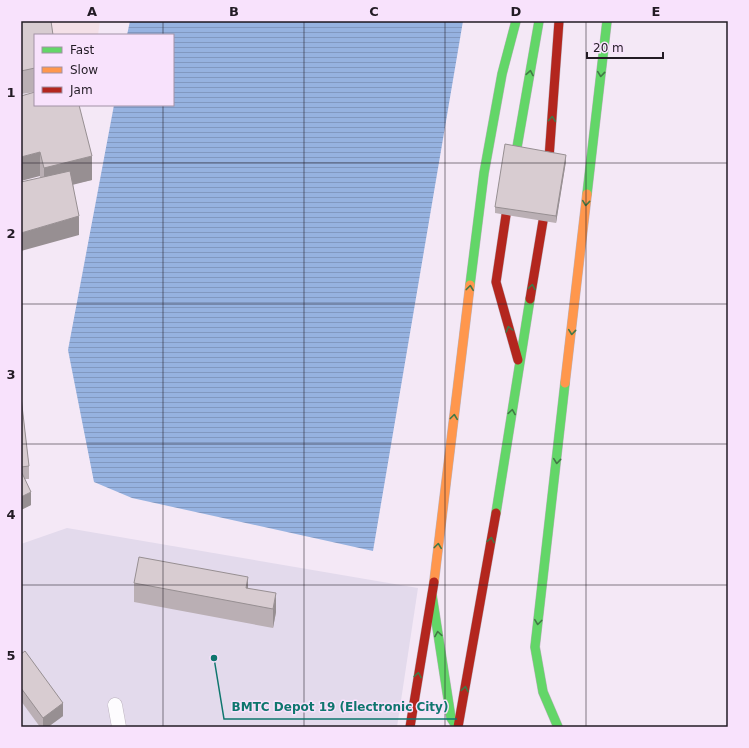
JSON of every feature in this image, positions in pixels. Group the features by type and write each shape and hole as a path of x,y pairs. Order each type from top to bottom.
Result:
{"main road":[{"path":"410,727 432,595 484,173 502,74 516,21"},
{"path":"516,153 539,21"},
{"path":"549,158 559,21"},
{"path":"558,727 543,692 535,647 607,21"},
{"path":"506,215 496,282 520,367"},
{"path":"457,727 520,367 543,221"},
{"path":"432,595 452,718 457,727"}],"lane":[{"path":"115,705 118,727"}],"shaded area":[{"path":"48,21 100,21 98,34 53,34"},
{"path":"67,528 418,588 397,727 21,727 21,544"}],"water":[{"path":"130,21 463,21 373,551 132,498 94,482 68,350 114,106 174,106 174,34 127,34"}],"building":[{"path":"21,21 51,21 53,34 34,34 34,68 21,71"},
{"path":"34,92 34,106 79,106 92,156 44,168 40,152 21,157 21,96"},
{"path":"505,144 566,155 556,216 495,207"},
{"path":"70,171 79,216 21,233 21,182"},
{"path":"21,397 29,466 21,467"},
{"path":"21,473 31,492 21,497"},
{"path":"139,557 248,577 246,588 276,593 273,609 134,583"},
{"path":"25,651 63,703 43,718 21,688 21,654"}],"traffic: fast":[{"path":"470,285 484,173 502,74 516,21"},
{"path":"516,153 539,21"},
{"path":"587,194 607,21"},
{"path":"496,513 530,299"},
{"path":"558,727 543,692 535,647 565,383"},
{"path":"432,595 451,718 455,724"}],"traffic: slow":[{"path":"565,383 587,194"},
{"path":"434,582 470,285"}],"traffic: jam":[{"path":"549,158 559,21"},
{"path":"506,215 496,282 518,360"},
{"path":"530,299 543,221"},
{"path":"458,727 496,513"},
{"path":"410,727 434,582"}],"place":[{"name":"BMTC Depot 19 (Electronic City)","path":"214,658"}]}
